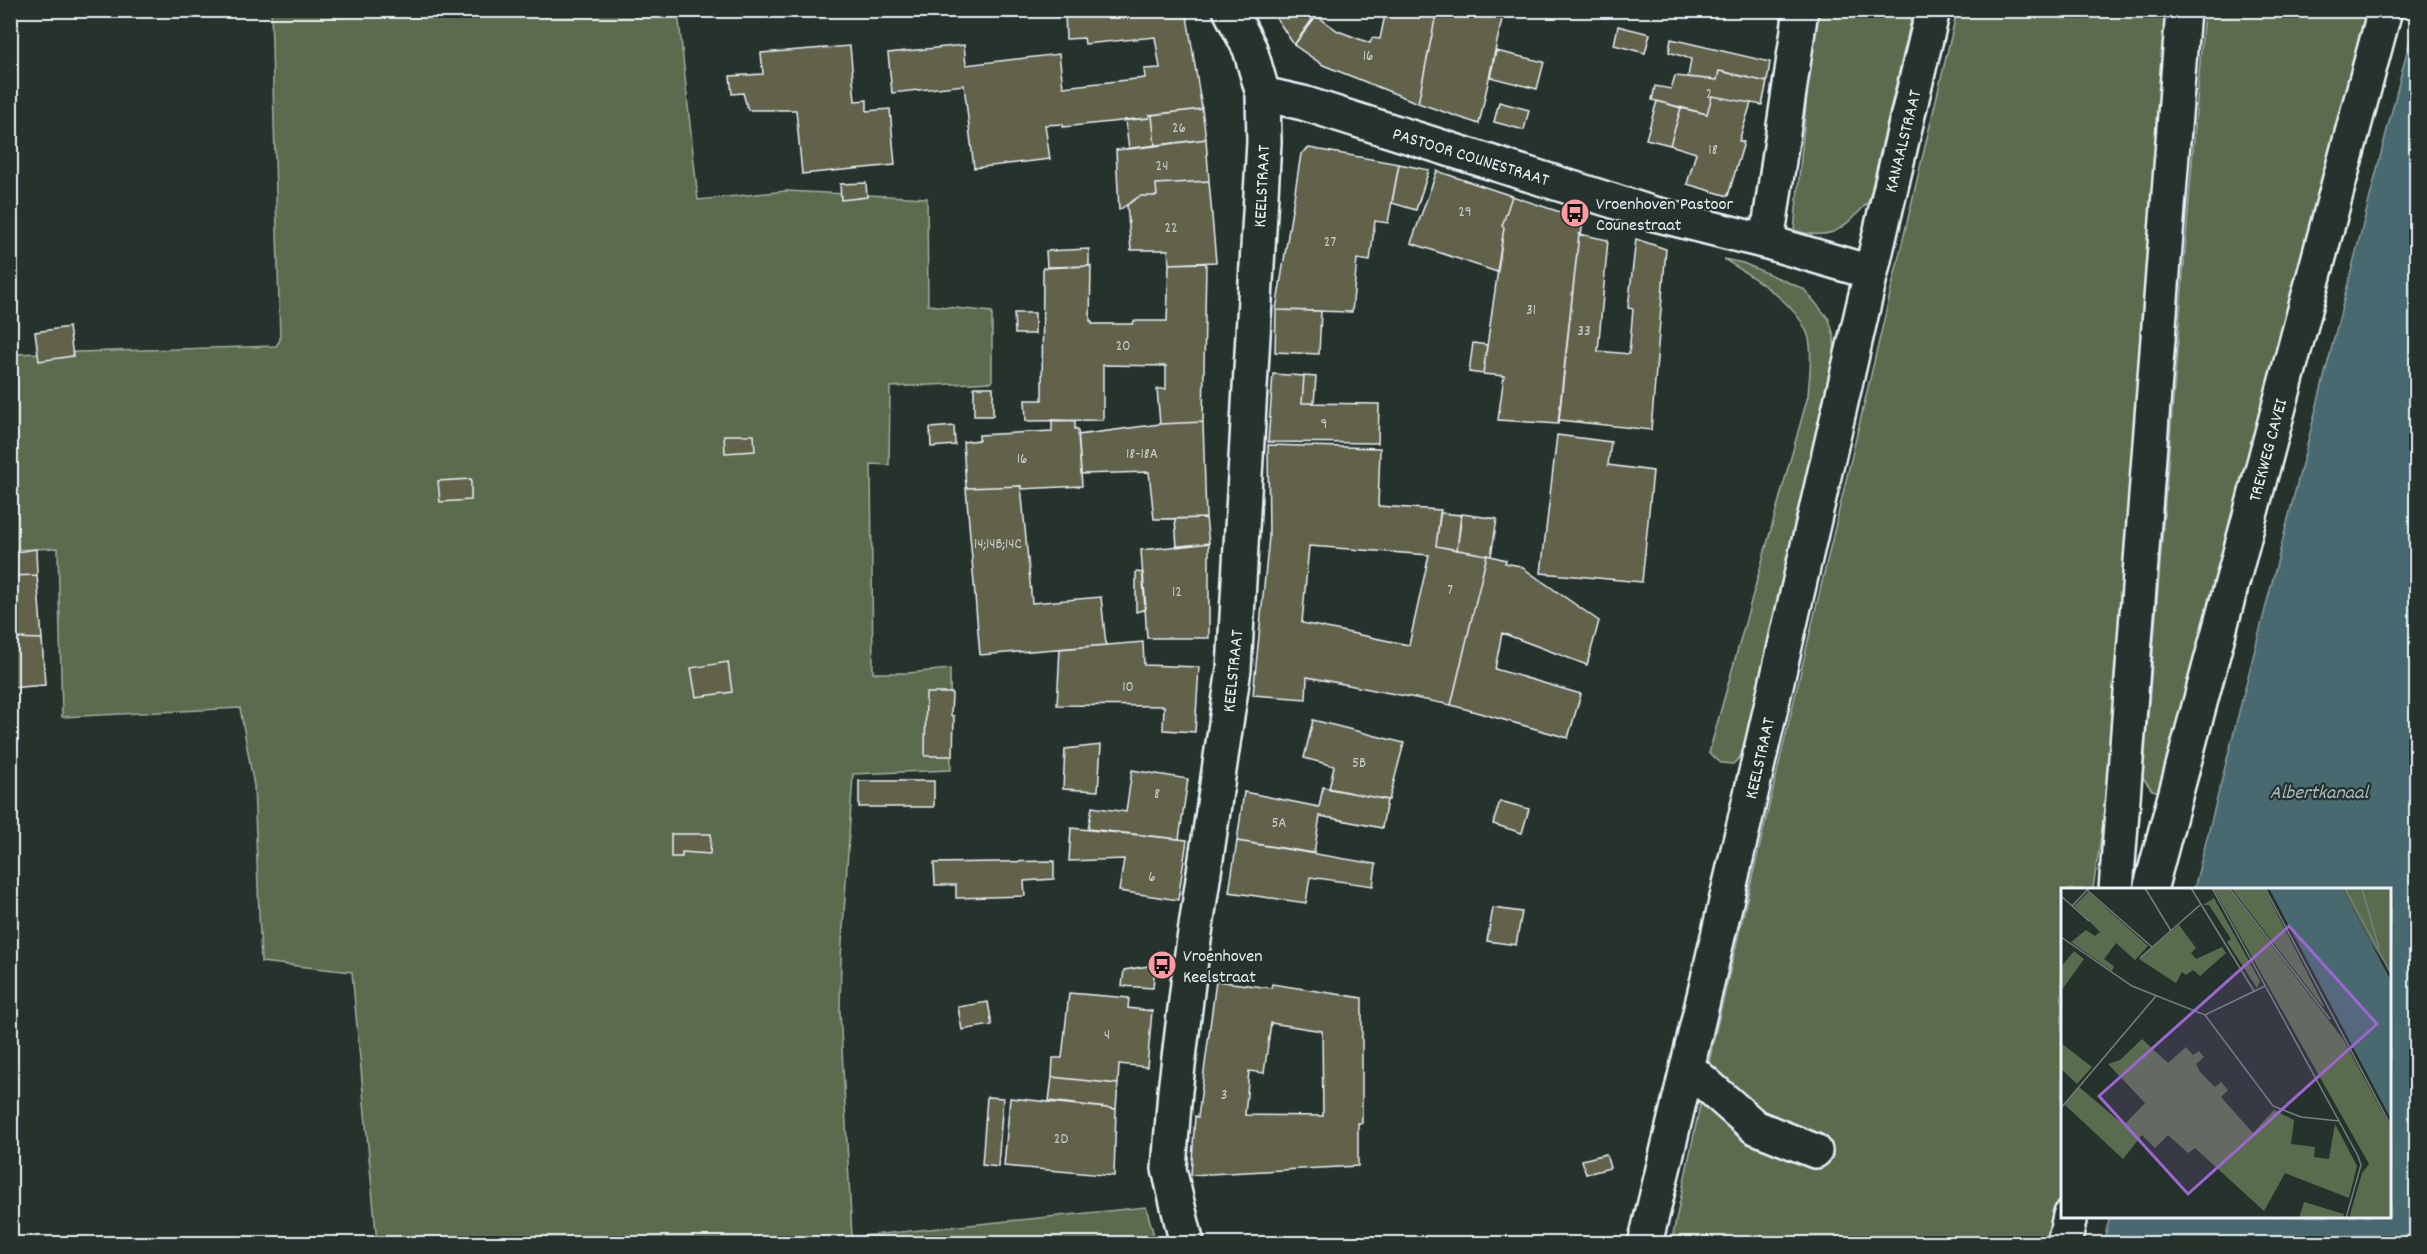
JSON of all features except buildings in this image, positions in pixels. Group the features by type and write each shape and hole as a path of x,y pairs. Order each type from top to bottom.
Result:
{"street":[{"path":"1230,10 1250,50 1263,94"},
{"path":"1767,242 1801,10"},
{"name":"KANAALSTRAAT","path":"1870,272 1933,10"},
{"path":"2116,888 2183,10"},
{"name":"TREKWEG CAVEI","path":"2151,888 2385,10"},
{"name":"PASTOOR COUNESTRAAT","path":"1263,94 1303,103 1651,213 1767,242 1870,272"},
{"name":"KEELSTRAAT","path":"1187,1244 1169,1169 1175,1091 1189,978 1234,669 1264,142 1263,94"},
{"name":"KEELSTRAAT","path":"1646,1244 1870,272"},
{"path":"1688,1068 1755,1127 1815,1151"},
{"path":"2064,1244 2070,1218"}],"green space":[{"path":"271,11 678,11 698,200 786,191 927,198 928,305 992,312 992,382 890,387 889,465 871,464 873,673 908,673 950,669 951,770 853,774 841,958 840,1011 852,1237 1146,1207 1156,1243 377,1243 352,972 261,962 254,786 240,708 62,717 58,548 11,550 11,354 276,346 280,340"},
{"path":"1815,11 1913,11 1869,201 1837,230 1818,234 1794,230"},
{"path":"1957,11 2170,11 2111,771 2093,888 2061,888 2062,1243 1671,1244 1713,1043"},
{"path":"2204,11 2377,11 2165,793 2152,790 2143,778"},
{"path":"1724,259 1743,263 1804,289 1829,319 1834,336 1835,358 1827,405 1779,595 1743,754 1733,764 1721,763 1709,753 1808,396 1811,358 1807,331 1789,306 1763,284"}],"water":[{"name":"Albertkanaal","path":"2416,16 2416,1243 2103,1243 2110,1218 2391,1218 2391,888 2194,888"}],"place":[{"name":"Vroenhoven Pastoor Counestraat","path":"1575,213"},
{"name":"Vroenhoven Keelstraat","path":"1162,965"}]}
